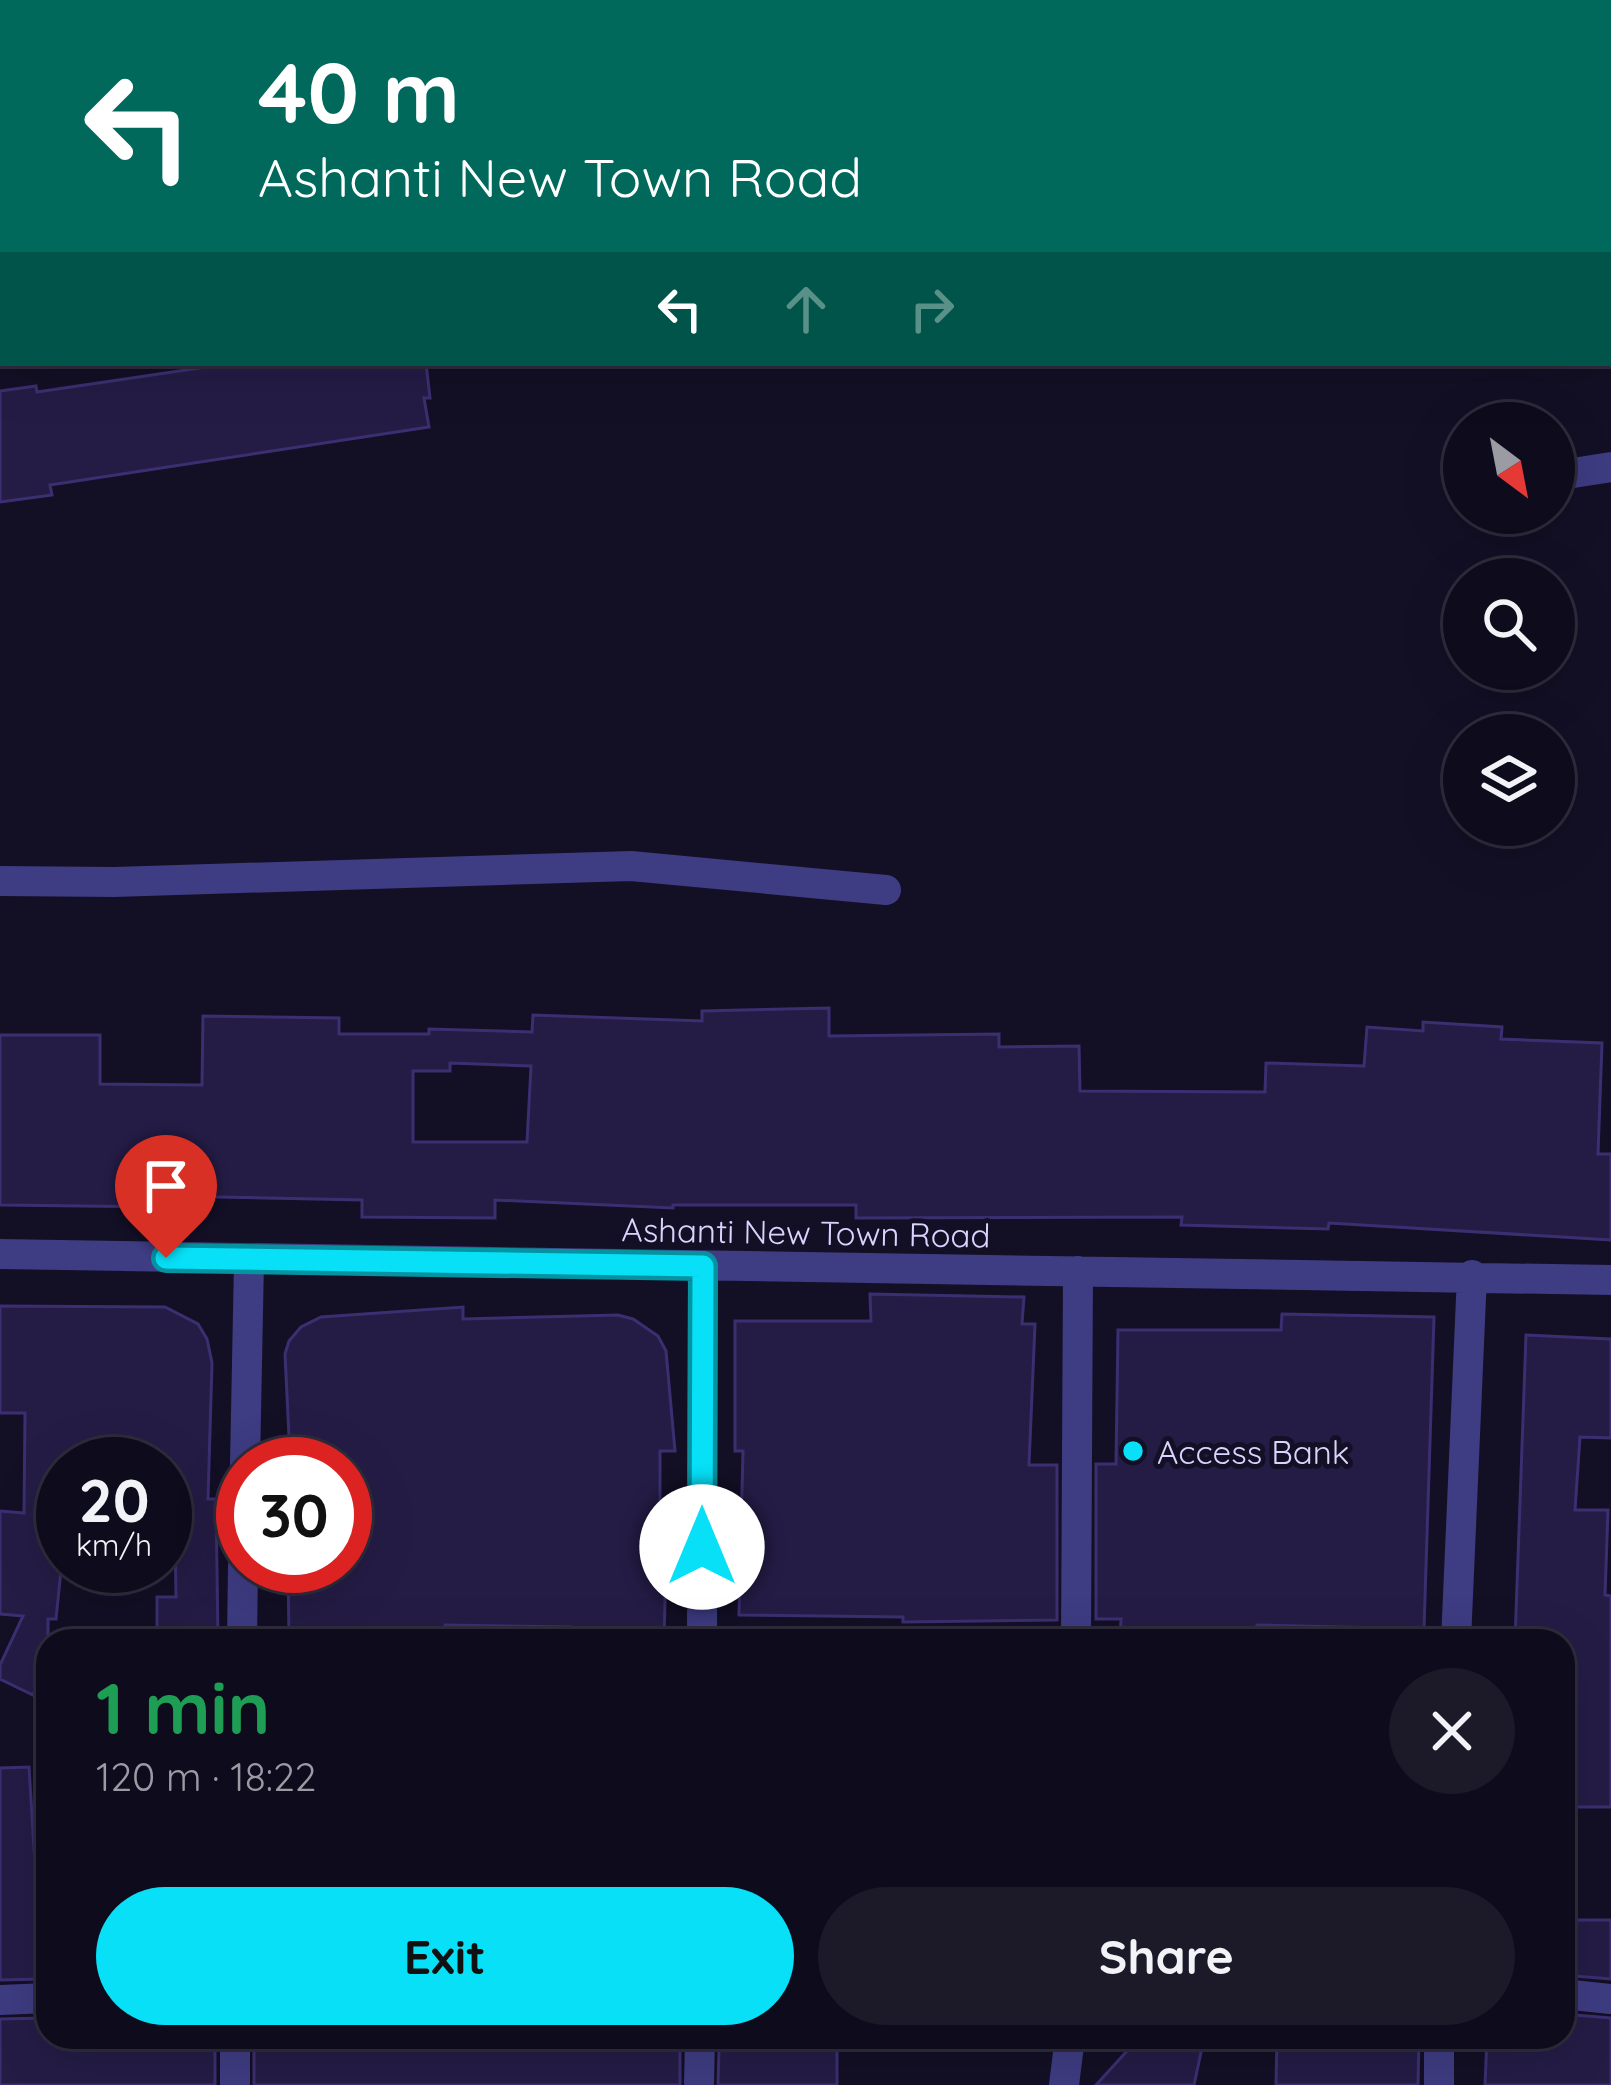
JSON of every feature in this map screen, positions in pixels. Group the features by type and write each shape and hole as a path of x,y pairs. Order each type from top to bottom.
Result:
{"street":[{"path":"1575,473 1611,467"},
{"path":"0,880 114,882 631,866 886,890"},
{"name":"Ashanti New Town Road","path":"0,1254 1611,1280"},
{"path":"246,1437 249,1261"},
{"path":"702,1629 703,1266"},
{"path":"1076,1629 1078,1271"},
{"path":"1457,1629 1472,1276"},
{"path":"242,1629 243,1593"},
{"path":"1575,1995 1611,1999"},
{"path":"0,2000 36,1999"},
{"path":"235,2049 235,2085"},
{"path":"699,2085 700,2049"},
{"path":"1064,2085 1068,2049"},
{"path":"1439,2049 1439,2085"}],"building":[{"path":"213,366 426,366 430,398 424,398 429,427 50,485 52,495 0,502 0,391 36,386 37,392"},
{"path":"829,1008 829,1036 999,1034 999,1047 1079,1046 1080,1091 1265,1092 1266,1063 1364,1066 1367,1027 1423,1031 1423,1022 1502,1027 1501,1039 1602,1043 1598,1154 1611,1154 1611,1240 1329,1223 1328,1229 1181,1225 1182,1217 856,1218 856,1205 673,1208 495,1200 495,1218 362,1217 362,1200 164,1196 164,1207 0,1205 0,1035 100,1035 100,1084 202,1085 203,1016 339,1018 339,1034 429,1034 429,1029 532,1032 533,1015 702,1021 702,1011","holes":["450,1063 531,1066 527,1142 413,1142 413,1071 450,1071"]},
{"path":"870,1294 1024,1297 1022,1324 1035,1324 1029,1465 1057,1465 1057,1620 903,1622 903,1617 739,1615 743,1451 735,1451 735,1321 871,1321"},
{"path":"0,1306 165,1307 198,1324 212,1363 208,1499 216,1499 218,1629 157,1629 157,1597 192,1593 192,1437 36,1437 36,1593 59,1593 56,1619 48,1619 48,1629 36,1629 33,1695 0,1679 0,1665 23,1616 0,1614 0,1511 24,1513 25,1413 0,1413"},
{"path":"463,1307 463,1319 618,1315 658,1336 666,1351 675,1451 660,1451 664,1629 445,1625 445,1629 289,1629 288,1593 372,1593 372,1437 289,1437 285,1354 301,1327 321,1317"},
{"path":"1282,1314 1434,1317 1424,1629 1257,1625 1257,1629 1121,1629 1121,1619 1096,1619 1096,1464 1116,1464 1118,1330 1281,1330"},
{"path":"1526,1335 1611,1339 1611,1438 1580,1437 1575,1510 1608,1510 1605,1595 1611,1596 1611,1807 1575,1807 1575,1629 1515,1629"},
{"path":"29,1767 36,1979 0,1980 0,1768"},
{"path":"1575,1920 1611,1920 1611,1979 1575,1976"},
{"path":"1575,2015 1611,2018 1611,2085 1485,2085 1486,2049 1575,2049"},
{"path":"36,2018 36,2049 215,2049 215,2085 0,2085 0,2019"},
{"path":"254,2049 680,2050 680,2085 254,2085"},
{"path":"837,2049 837,2085 718,2085 719,2050"},
{"path":"1129,2049 1202,2049 1194,2085 1096,2085"},
{"path":"1277,2049 1419,2049 1418,2085 1276,2085"}],"place":[{"name":"Access Bank","path":"1133,1451"}],"route":[{"path":"166,1258 703,1266 702,1547"}]}
